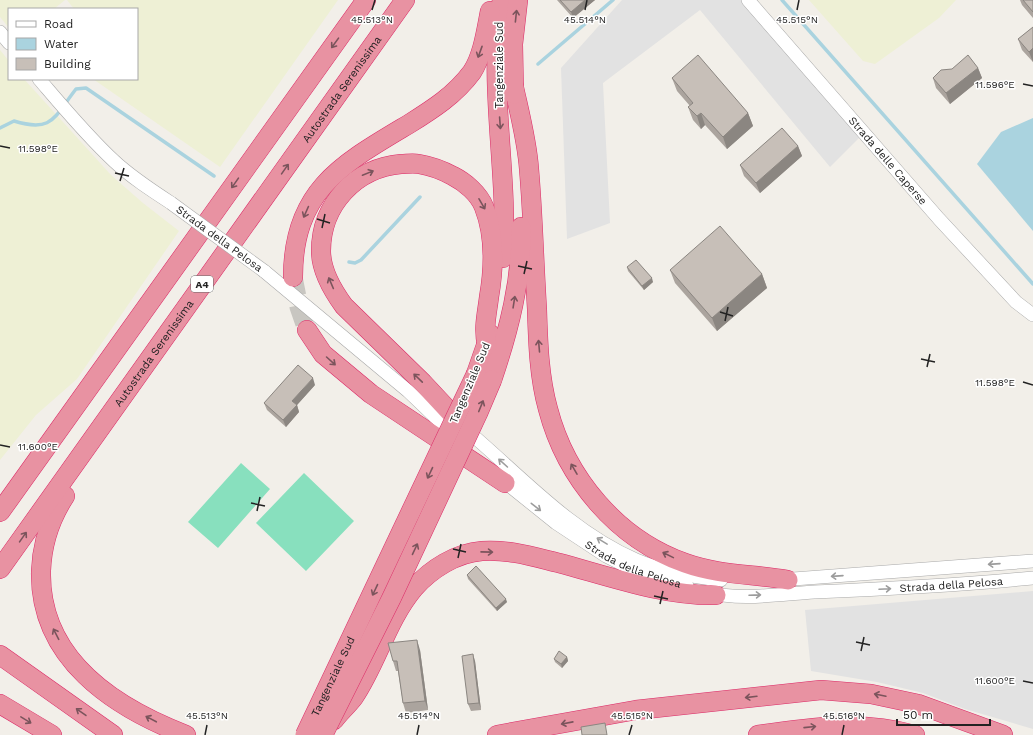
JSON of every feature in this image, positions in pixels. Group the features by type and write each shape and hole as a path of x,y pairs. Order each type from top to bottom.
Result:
{"highway":[{"path":"0,512 366,0"},
{"name":"Autostrada Serenissima","path":"0,569 405,0"},
{"path":"293,278 293,258 300,227 308,207 318,191 335,172 355,157 437,107 457,90 472,71 481,49 492,0"},
{"name":"Tangenziale Sud","path":"326,731 392,597 478,413 484,377 487,345 501,283 505,227 497,81 498,29 502,0"},
{"name":"Tangenziale Sud","path":"305,735 484,377 514,307 521,246 520,195 513,83 513,44 518,0"},
{"path":"513,83 529,167 541,371 548,409 559,440 573,470 595,501 626,531 652,548 684,563 710,571 764,575 788,580"},
{"path":"464,427 344,306 334,292 326,273 321,252 324,226 331,207 345,190 361,176 388,165 417,163 439,169 463,181 484,206 491,233 492,269 485,320 487,345"},
{"path":"186,735 153,721 118,701 93,683 75,666 61,644 48,618 42,594 42,555 48,530 57,508 266,194"},
{"path":"0,500 193,242"},
{"path":"307,330 323,354 353,380 505,483"},
{"path":"326,731 354,697 399,610 414,589 433,569 458,557 481,551 508,552 669,592 692,595 716,594"},
{"path":"4,658 113,735"},
{"path":"498,735 636,710 821,690 871,694 918,704 1003,734"},
{"path":"0,704 52,735"},
{"path":"758,735 808,727 840,726 877,728 915,735"},
{"path":"520,735 541,728"}],"street":[{"name":"Strada delle Caperse","path":"748,0 939,219 1016,302 1033,315"},
{"path":"0,32 8,42"},
{"name":"Strada della Pelosa","path":"40,80 80,126 114,161 142,184 171,203 264,271 408,391 505,483 556,523 606,556 630,568 659,579 716,594 741,596 931,587 1033,578"},
{"name":"Strada della Pelosa","path":"408,391 464,427"},
{"name":"Tangenziale Sud","path":"464,427 541,496 587,532"},
{"name":"Strada della Pelosa","path":"587,532 636,560 691,576 730,581 788,580 1033,562"}],"green space":[{"path":"0,0 65,0 55,8 8,8 8,27 0,17"},
{"path":"67,0 338,0 220,167 94,80 138,80 138,8 73,8"},
{"path":"809,0 956,0 939,18 875,64 863,61"},
{"path":"0,50 8,60 8,80 25,80 111,175 143,203 179,231 77,379 36,415 0,460"},
{"path":"241,463 270,489 218,548 188,522"},
{"path":"304,473 354,521 306,571 256,523"}],"shaded area":[{"path":"622,0 748,0 865,132 830,167 700,10 603,83 610,223 567,239 561,68"},
{"path":"1033,591 1033,729 965,709 923,693 877,682 811,671 805,610"}],"water":[{"path":"1033,118 1033,231 977,164 1001,132"}],"building":[{"path":"560,0 585,0 571,12"},
{"path":"1023,0 1033,0 1033,12"},
{"path":"1033,27 1033,48 1029,52 1018,39"},
{"path":"698,55 748,113 723,137 701,113 697,116 688,107 693,103 672,78"},
{"path":"968,55 978,68 946,93 933,78 941,70 952,69"},
{"path":"782,128 798,146 756,183 740,165"},
{"path":"720,226 762,274 712,318 670,270"},
{"path":"636,260 652,278 642,286 627,267"},
{"path":"298,365 313,378 292,401 297,405 283,420 264,403"},
{"path":"476,566 506,599 496,608 467,575"},
{"path":"417,640 425,701 403,703 397,661 393,661 388,643"},
{"path":"559,651 567,657 561,664 554,659"},
{"path":"473,654 479,703 468,704 462,656"},
{"path":"605,723 607,735 582,735 581,727"}],"waterway":[{"path":"538,64 613,0"},
{"path":"782,0 1033,284"},
{"path":"0,128 14,121 37,125 45,124 57,115 76,89 86,88 214,176"},
{"path":"349,262 355,263 361,260 420,197"}],"tunnel":[{"path":"293,277 299,307 307,330"}]}
